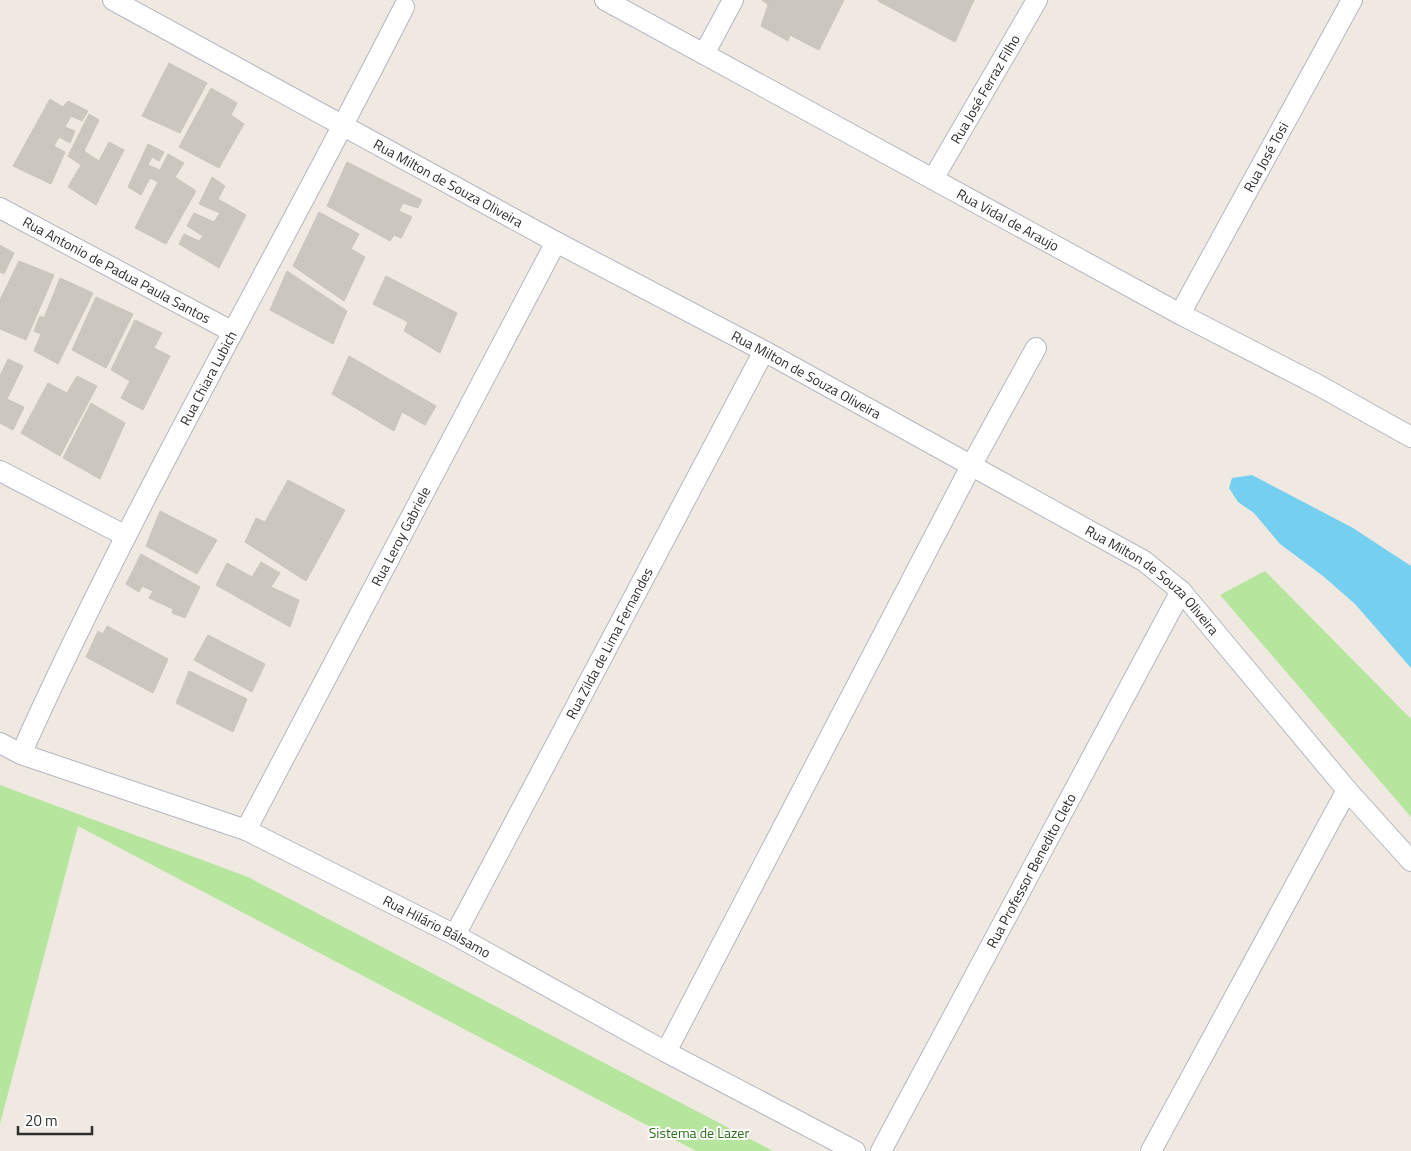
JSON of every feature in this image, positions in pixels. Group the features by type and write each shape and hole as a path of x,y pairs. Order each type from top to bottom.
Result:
{"street":[{"name":"Rua Milton de Souza Oliveira","path":"113,0 556,242 764,351 1144,561 1181,591 1347,790 1411,861"},
{"name":"Rua Vidal de Araujo","path":"605,0 1180,314 1318,385 1411,438"},
{"path":"704,54 733,0"},
{"name":"Rua José Ferraz Filho","path":"934,179 1036,0"},
{"name":"Rua José Tosi","path":"1180,314 1352,0"},
{"name":"Rua Chiara Lubich","path":"22,754 126,536 344,125 404,6"},
{"name":"Rua Antonio de Padua Paula Santos","path":"0,208 233,332"},
{"name":"Rua Leroy Gabriele","path":"246,830 556,242"},
{"path":"666,1052 971,466 1036,348"},
{"name":"Rua Zilda de Lima Fernandes","path":"455,935 764,351"},
{"path":"0,471 126,536"},
{"name":"Rua Professor Benedito Cleto","path":"881,1151 1181,591"},
{"name":"Rua Hilário Bálsamo","path":"0,743 22,754 246,830 455,935 666,1052 855,1151"},
{"path":"1151,1151 1347,790"}],"green space":[{"path":"1265,571 1411,719 1411,817 1220,595"},
{"name":"Sistema de Lazer","path":"0,785 248,877 773,1151 696,1151 78,826 0,1124"}],"water":[{"path":"1252,475 1353,528 1411,566 1411,668 1355,604 1323,576 1280,544 1254,513 1238,502 1229,488 1232,478"}],"building":[{"path":"762,0 844,0 819,50 790,35 788,41 761,26 768,5"},
{"path":"879,0 974,0 955,42"},
{"path":"169,63 207,83 180,133 142,116"},
{"path":"211,88 237,103 231,115 244,124 219,168 179,147"},
{"path":"50,99 63,107 68,101 88,111 82,121 71,116 65,127 75,131 70,143 59,137 54,146 65,152 51,184 13,166"},
{"path":"89,114 99,120 84,151 99,161 109,142 124,150 96,205 68,187 81,165 68,156"},
{"path":"148,144 164,152 159,161 152,157 148,165 160,170 168,154 184,163 175,177 196,191 166,244 135,228 158,182 150,178 141,195 128,187"},
{"path":"347,162 422,200 418,208 403,203 399,211 412,217 401,238 394,235 390,241 327,206"},
{"path":"212,177 225,186 218,199 246,215 219,268 179,244 184,234 199,241 203,236 187,226 194,213 214,222 220,213 199,204"},
{"path":"319,212 359,234 351,249 365,257 344,301 293,266"},
{"path":"0,245 14,253 4,274 0,272"},
{"path":"19,261 54,275 26,340 0,329 0,300"},
{"path":"287,271 347,311 333,344 270,310"},
{"path":"386,276 457,313 440,353 404,331 408,322 373,304"},
{"path":"60,278 93,293 58,364 34,351 41,334 34,331 40,316 44,318"},
{"path":"96,297 133,314 106,368 72,350"},
{"path":"135,320 162,333 154,348 170,356 143,410 121,398 130,381 111,370"},
{"path":"349,356 436,406 425,425 402,412 394,431 332,394"},
{"path":"8,359 23,366 7,399 24,407 13,430 0,423 0,376"},
{"path":"77,376 97,386 60,456 21,433 48,383 67,393"},
{"path":"91,403 125,423 100,479 63,458"},
{"path":"288,480 345,510 306,581 245,542 256,518 265,522"},
{"path":"160,511 217,540 197,574 146,546"},
{"path":"141,554 200,587 185,618 172,613 173,609 149,598 153,591 142,586 139,592 126,584"},
{"path":"261,562 280,573 271,587 299,600 290,627 216,585 227,563 252,577"},
{"path":"107,626 168,659 153,693 86,657 98,631 103,634"},
{"path":"208,635 265,664 252,692 194,660"},
{"path":"189,671 247,699 233,732 176,703"}]}
